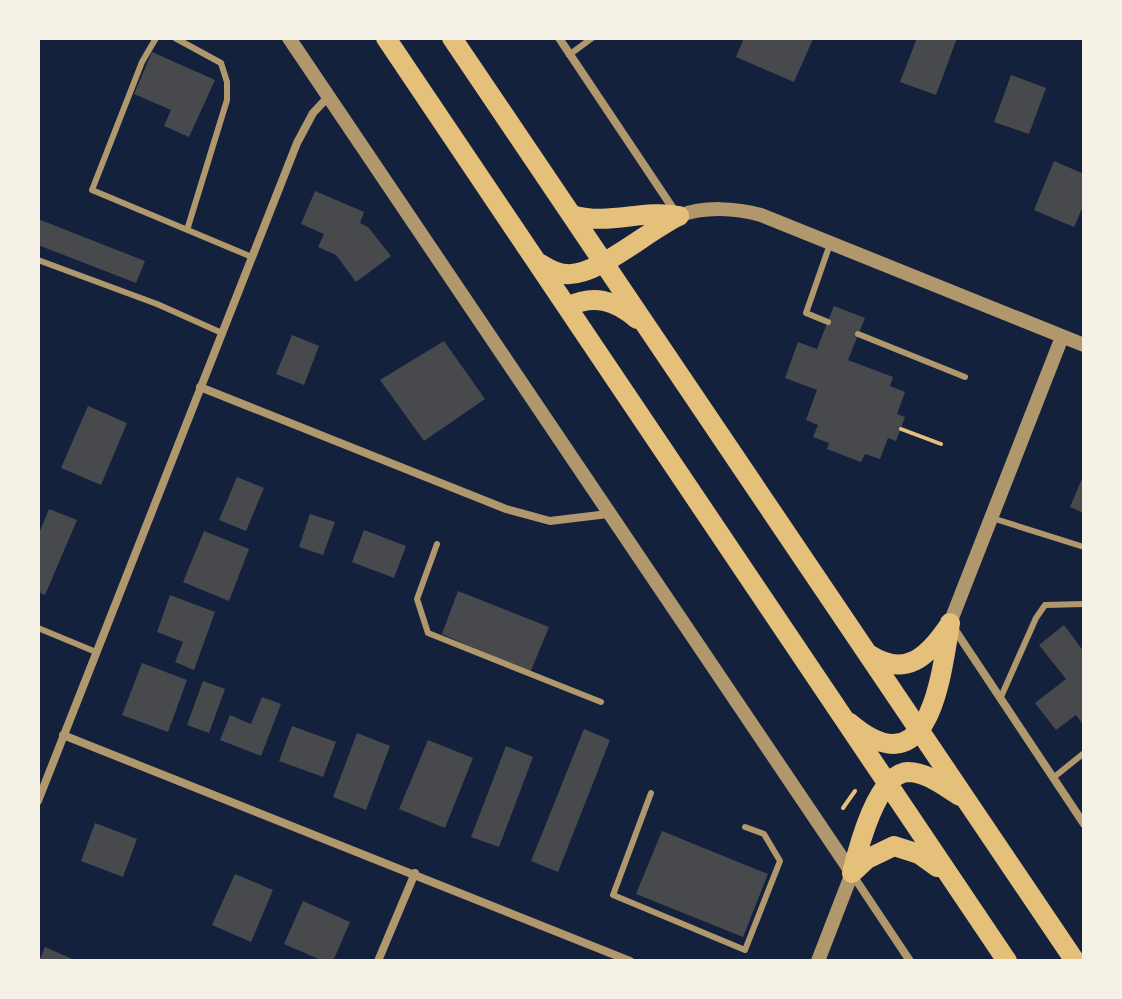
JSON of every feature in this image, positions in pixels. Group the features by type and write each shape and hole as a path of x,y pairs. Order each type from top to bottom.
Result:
{"highway":[{"path":"386,38 1007,961"},
{"path":"452,38 1075,961"},
{"path":"572,215 591,221 659,212 679,216"},
{"path":"537,262 552,271 566,274 589,269 604,263 659,225 679,216"},
{"path":"567,307 580,301 603,300 627,310 649,329"},
{"path":"840,713 869,736 890,743 901,742 920,731 937,697 950,623"},
{"path":"869,654 882,663 908,663 923,657 935,646 950,623"},
{"path":"852,873 864,830 886,784 904,772 937,782 967,800"},
{"path":"852,873 867,859 894,846 919,854 949,877"}],"street":[{"path":"289,38 910,961"},
{"path":"559,38 679,216 709,210 743,210 788,224 1084,345"},
{"path":"38,801 301,135 313,113 329,96"},
{"path":"1062,337 950,623 1084,824"},
{"path":"200,387 506,509 550,521 608,514"},
{"path":"63,735 630,961"},
{"path":"378,961 415,873"},
{"path":"818,961 852,873"}],"lane":[{"path":"156,38 142,62 92,190 252,257"},
{"path":"175,38 221,63 227,82 227,100 187,230"},
{"path":"569,55 592,38"},
{"path":"828,322 806,313 831,242"},
{"path":"38,260 157,304 222,333"},
{"path":"858,334 965,377"},
{"path":"992,518 1084,547"},
{"path":"437,544 417,599 428,633 601,702"},
{"path":"1000,699 1036,618 1045,605 1084,604"},
{"path":"38,628 96,652"},
{"path":"1053,778 1084,753"},
{"path":"651,793 613,895 745,950 780,861 764,834 745,827"}],"path":[{"path":"901,429 941,444"},
{"path":"843,808 857,789"}],"building":[{"path":"744,38 813,39 794,82 736,57"},
{"path":"917,38 957,38 936,95 900,82"},
{"path":"152,52 215,80 189,137 164,126 171,110 134,94"},
{"path":"1011,75 1046,88 1029,134 994,122"},
{"path":"1054,161 1084,174 1084,204 1074,227 1034,210"},
{"path":"315,191 364,212 360,223 368,227 391,256 356,282 336,255 318,247 324,234 301,224"},
{"path":"38,219 145,261 136,283 38,245"},
{"path":"834,306 865,318 848,360 893,377 890,386 905,392 897,414 905,417 896,441 888,438 880,459 865,454 861,462 827,449 829,443 813,437 818,425 806,420 817,390 785,378 798,342 817,349"},
{"path":"292,335 319,346 304,385 276,374"},
{"path":"444,341 485,399 424,441 380,380"},
{"path":"88,406 127,423 101,485 61,468"},
{"path":"1084,474 1084,513 1070,507"},
{"path":"237,477 264,488 246,531 219,520"},
{"path":"49,509 77,520 45,595 38,592 38,536"},
{"path":"310,514 335,522 323,555 299,547"},
{"path":"364,530 406,546 394,578 352,562"},
{"path":"204,531 249,549 229,601 183,582"},
{"path":"458,591 549,627 530,673 442,634"},
{"path":"170,595 215,612 194,670 175,662 183,642 157,632"},
{"path":"1064,625 1084,652 1084,726 1076,715 1056,730 1035,703 1066,679 1039,645"},
{"path":"142,663 187,680 168,732 122,715"},
{"path":"203,681 225,689 209,733 187,725"},
{"path":"262,697 281,704 261,756 220,740 230,715 251,724"},
{"path":"292,726 336,742 323,777 279,761"},
{"path":"584,729 610,740 558,872 531,861"},
{"path":"357,733 390,746 366,810 333,797"},
{"path":"428,740 473,758 445,828 399,809"},
{"path":"506,746 533,757 499,847 471,837"},
{"path":"95,823 137,839 123,877 81,861"},
{"path":"662,831 768,874 743,937 636,894"},
{"path":"235,874 273,890 251,942 212,925"},
{"path":"303,901 350,922 333,961 323,961 284,944"},
{"path":"45,947 77,961 39,961"}]}
